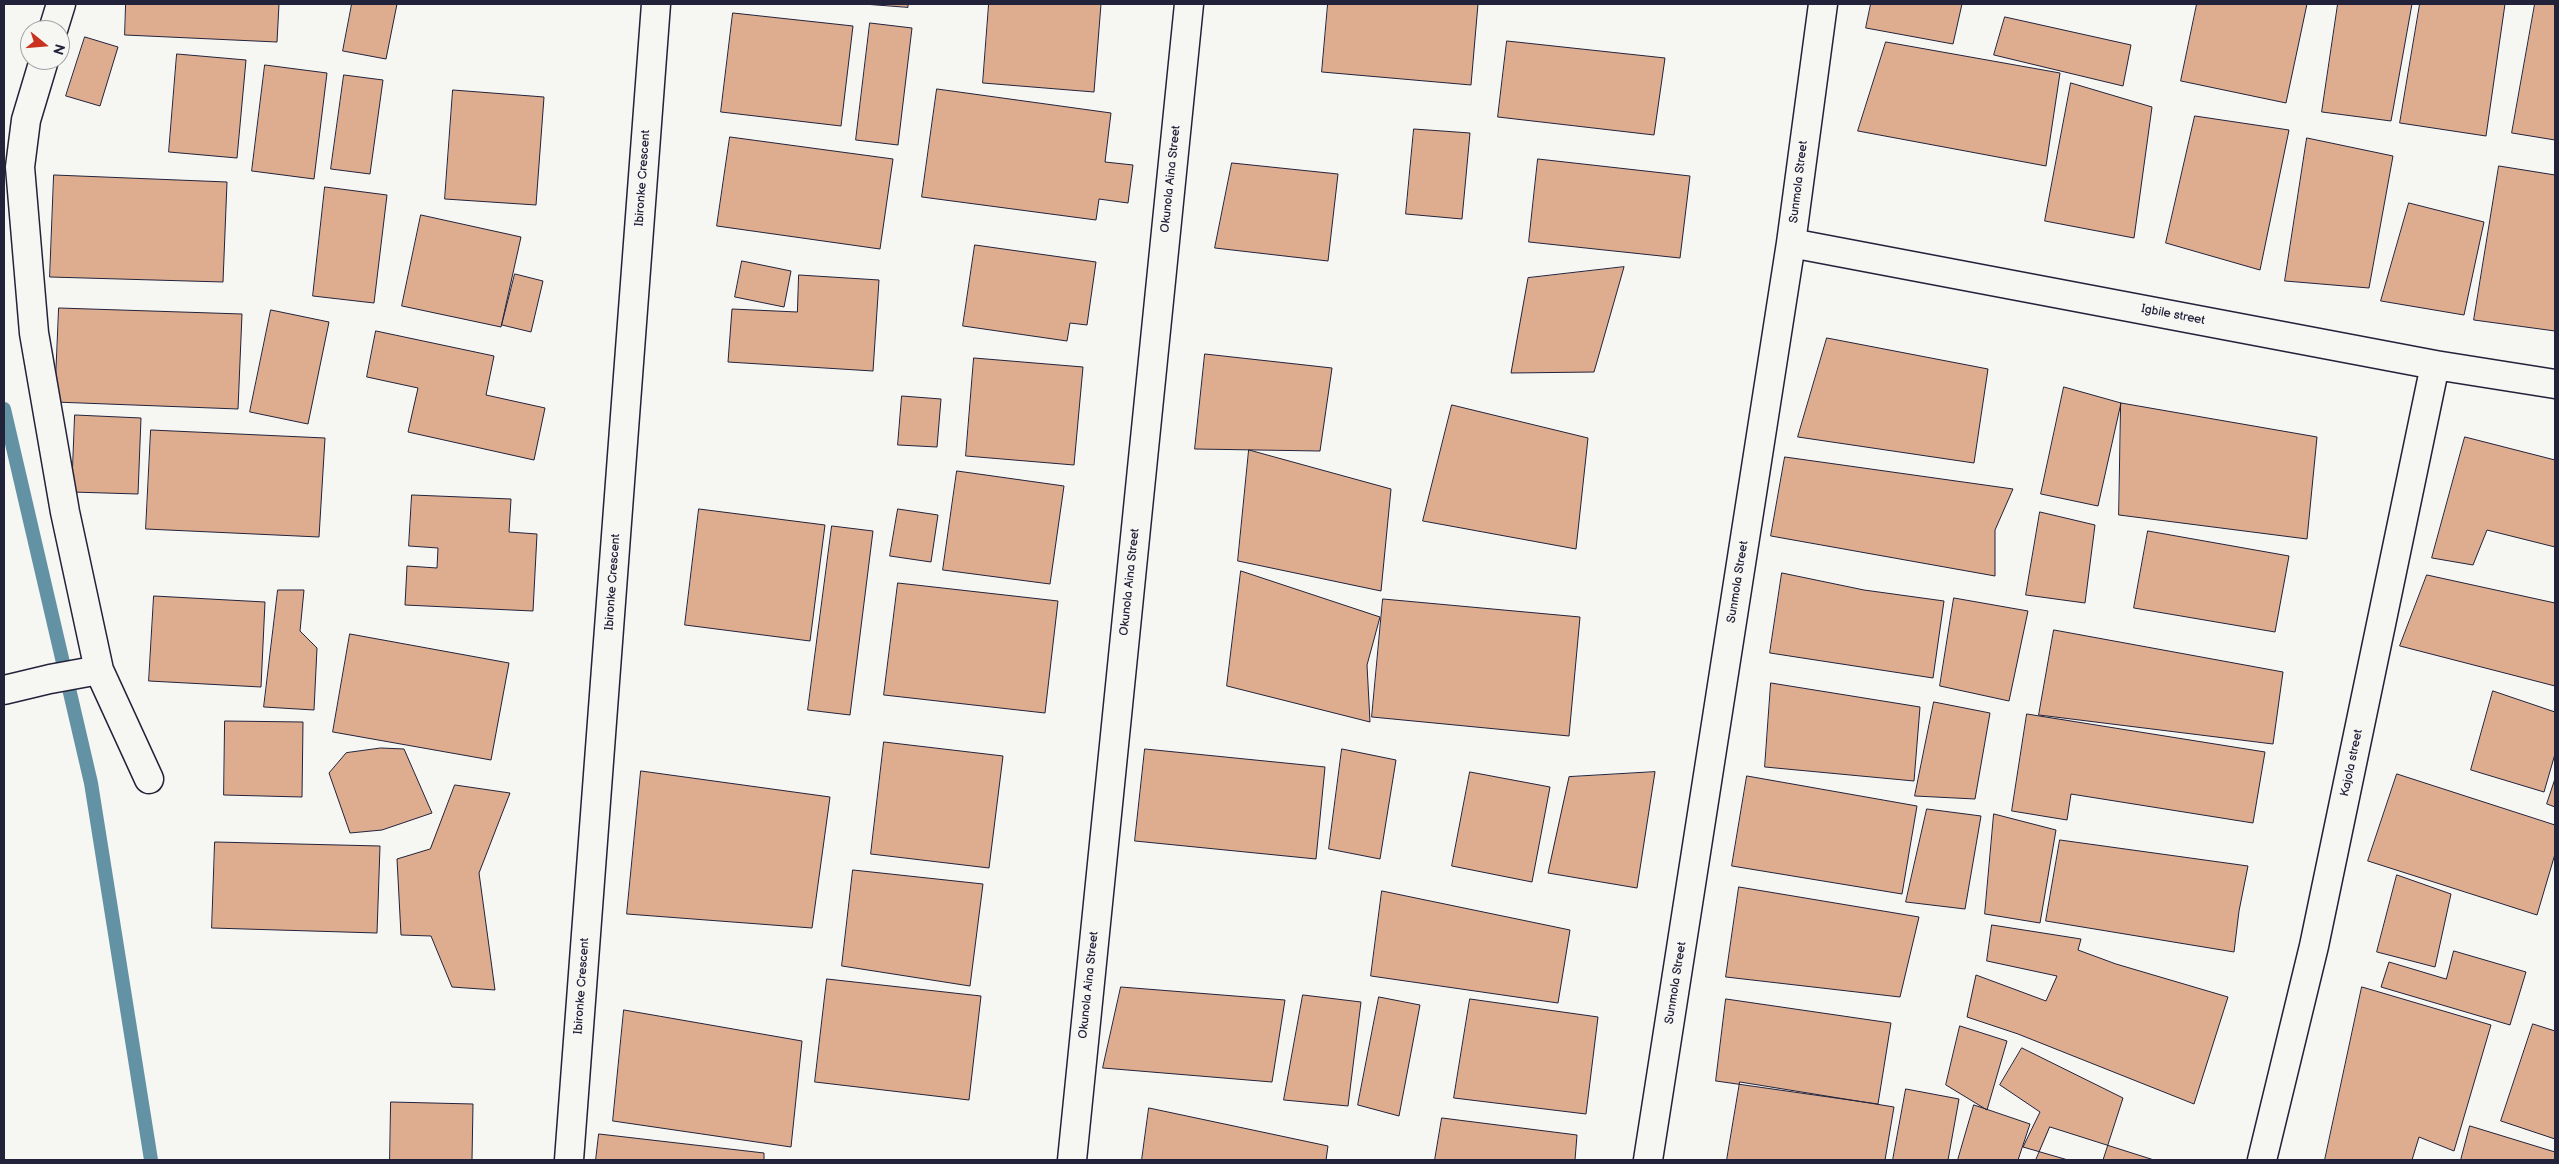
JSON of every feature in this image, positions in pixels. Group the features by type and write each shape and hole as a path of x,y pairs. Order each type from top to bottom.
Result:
{"street":[{"path":"56,20 61,4"},
{"name":"Ibironke Crescent","path":"569,1160 656,4"},
{"name":"Okunola Aina Street","path":"1072,1160 1189,4"},
{"name":"Sunmola Street","path":"1648,1160 1791,243 1823,4"},
{"path":"39,70 15,117 34,333 90,672 149,779"},
{"name":"Igbile street","path":"1791,243 2435,365 2555,384"},
{"name":"Kajola street","path":"2262,1160 2314,946 2435,365"},
{"path":"4,690 50,678 90,672"}],"building":[{"path":"126,4 279,4 277,42 125,35"},
{"path":"352,4 397,4 386,59 343,51"},
{"path":"864,4 908,4 908,7"},
{"path":"989,4 1101,4 1094,92 983,83"},
{"path":"1328,4 1478,4 1471,85 1322,72"},
{"path":"1871,4 1962,4 1953,44 1866,28"},
{"path":"2197,4 2307,4 2286,103 2181,81"},
{"path":"2338,4 2412,4 2391,121 2322,112"},
{"path":"2420,4 2505,4 2486,136 2400,123"},
{"path":"2535,4 2555,4 2555,140 2512,133"},
{"path":"733,13 853,26 841,126 721,112"},
{"path":"2005,17 2131,45 2123,86 1994,55"},
{"path":"870,23 912,28 898,145 856,140"},
{"path":"85,37 118,47 100,106 66,96"},
{"path":"1507,41 1665,58 1654,135 1498,117"},
{"path":"1886,42 2060,73 2046,166 1858,131"},
{"path":"177,54 246,60 237,158 169,152"},
{"path":"265,65 327,73 314,179 252,171"},
{"path":"344,75 383,80 370,174 331,169"},
{"path":"2071,83 2152,107 2134,238 2045,221"},
{"path":"937,89 1111,113 1105,162 1133,165 1128,203 1099,199 1096,220 922,197"},
{"path":"453,90 544,97 536,205 445,199"},
{"path":"2195,116 2289,130 2260,270 2166,243"},
{"path":"1414,129 1470,133 1462,219 1406,214"},
{"path":"730,137 893,159 880,249 717,226"},
{"path":"2307,138 2393,156 2369,288 2285,281"},
{"path":"1538,159 1690,176 1680,258 1529,242"},
{"path":"1232,163 1338,174 1328,261 1215,248"},
{"path":"2499,166 2555,175 2555,331 2474,320"},
{"path":"54,175 227,182 223,282 50,277"},
{"path":"325,187 387,195 374,303 313,296"},
{"path":"2409,203 2484,222 2464,315 2381,301"},
{"path":"421,215 521,237 501,327 402,306"},
{"path":"975,245 1096,262 1087,325 1070,323 1067,341 963,326"},
{"path":"742,261 791,271 784,307 735,297"},
{"path":"1624,267 1594,372 1511,373 1528,278"},
{"path":"515,274 543,281 531,332 502,325"},
{"path":"799,275 879,280 873,371 728,362 732,309 797,312"},
{"path":"59,308 242,314 238,409 55,402"},
{"path":"271,310 329,322 308,424 250,412"},
{"path":"376,331 494,356 486,395 545,408 534,460 408,432 418,388 367,377"},
{"path":"1827,338 1988,369 1974,463 1798,437"},
{"path":"1205,354 1332,368 1320,451 1195,449"},
{"path":"974,358 1083,367 1074,465 966,456"},
{"path":"2064,387 2121,403 2098,506 2041,494"},
{"path":"902,396 941,399 937,447 898,445"},
{"path":"2121,403 2317,437 2307,539 2119,515"},
{"path":"1452,405 1588,438 1576,549 1423,521"},
{"path":"75,415 141,418 138,494 72,492"},
{"path":"151,430 325,438 319,537 146,529"},
{"path":"2465,437 2555,460 2555,547 2487,530 2473,565 2432,558"},
{"path":"1249,450 1391,489 1381,591 1238,561"},
{"path":"1785,457 2013,489 1995,530 1995,576 1771,536"},
{"path":"957,471 1064,486 1050,584 943,570"},
{"path":"412,495 511,499 509,532 537,534 533,611 405,605 407,566 437,568 438,548 409,546"},
{"path":"699,509 825,525 810,641 685,625"},
{"path":"898,509 938,515 931,562 890,556"},
{"path":"2040,512 2095,525 2085,603 2026,595"},
{"path":"832,526 873,531 850,715 808,710"},
{"path":"2148,531 2289,556 2275,632 2134,608"},
{"path":"1241,571 1380,617 1367,665 1370,722 1227,686"},
{"path":"1782,573 1864,590 1944,601 1933,678 1770,653"},
{"path":"2427,575 2555,603 2555,686 2400,646"},
{"path":"898,583 1058,601 1045,713 884,695"},
{"path":"278,590 304,590 300,631 317,648 314,710 264,707"},
{"path":"154,596 265,602 261,687 149,681"},
{"path":"1954,598 2028,611 2009,701 1940,686"},
{"path":"1383,599 1580,617 1569,736 1372,717"},
{"path":"2054,630 2283,672 2273,744 2039,715"},
{"path":"350,634 509,663 491,760 333,732"},
{"path":"1771,683 1920,707 1914,781 1765,767"},
{"path":"2493,691 2555,712 2555,754 2544,792 2471,770"},
{"path":"1934,702 1990,713 1975,799 1915,796"},
{"path":"2027,714 2265,752 2253,823 2071,794 2067,820 2012,811"},
{"path":"225,721 303,722 302,797 224,795"},
{"path":"884,742 1003,756 989,868 871,854"},
{"path":"381,748 404,749 432,813 382,830 350,833 329,773 346,753"},
{"path":"1145,749 1325,767 1316,859 1135,841"},
{"path":"1342,749 1396,760 1380,859 1329,849"},
{"path":"641,771 830,797 812,928 627,914"},
{"path":"1470,772 1550,787 1532,882 1452,866"},
{"path":"1655,772 1637,888 1548,873 1569,777"},
{"path":"2397,774 2555,825 2555,854 2537,915 2368,861"},
{"path":"1747,776 1917,806 1902,894 1732,866"},
{"path":"2555,779 2555,807 2547,804"},
{"path":"455,785 510,793 479,873 495,990 452,987 431,936 401,935 397,859 430,849"},
{"path":"1927,809 1981,816 1965,909 1906,902"},
{"path":"1994,814 2056,830 2040,923 1985,914"},
{"path":"2060,840 2248,866 2239,911 2234,952 2046,921"},
{"path":"215,842 380,846 377,933 212,928"},
{"path":"853,870 983,884 970,986 842,966"},
{"path":"2397,875 2451,894 2435,967 2377,952"},
{"path":"1739,887 1919,917 1900,997 1726,977"},
{"path":"1382,891 1570,930 1558,1003 1371,976"},
{"path":"1992,925 2081,939 2078,950 2116,964 2228,997 2194,1104 2018,1034 1967,1017 1976,975 2046,1001 2057,976 1987,961"},
{"path":"2454,951 2526,972 2510,1025 2381,987 2389,962 2446,979"},
{"path":"827,979 981,996 969,1100 815,1082"},
{"path":"1121,987 1285,1000 1272,1082 1103,1068"},
{"path":"2362,987 2491,1025 2454,1151 2419,1137 2412,1160 2325,1160"},
{"path":"1303,995 1361,1002 1348,1106 1284,1100"},
{"path":"1379,997 1420,1005 1399,1116 1358,1105"},
{"path":"1470,999 1598,1017 1586,1114 1454,1098"},
{"path":"1726,999 1891,1023 1878,1104 1716,1081"},
{"path":"624,1010 802,1041 791,1147 613,1121"},
{"path":"2533,1024 2555,1031 2555,1139 2501,1121"},
{"path":"1960,1026 2007,1041 1987,1110 1946,1085"},
{"path":"2022,1048 2123,1098 2103,1160 2068,1160 2023,1147 2040,1112 2000,1085"},
{"path":"1740,1082 1894,1107 1885,1160 1727,1160"},
{"path":"1906,1089 1959,1099 1948,1160 1893,1160"},
{"path":"391,1102 473,1104 472,1160 390,1160"},
{"path":"1974,1105 2030,1124 2018,1160 1958,1160"},
{"path":"1149,1108 1328,1146 1326,1160 1142,1160"},
{"path":"1442,1118 1577,1135 1575,1160 1435,1160"},
{"path":"2470,1126 2555,1152 2555,1160 2461,1160"},
{"path":"2050,1127 2154,1160 2036,1160"},
{"path":"599,1134 764,1153 764,1160 596,1160"}],"waterway":[{"path":"4,409 91,783 151,1160"}]}
